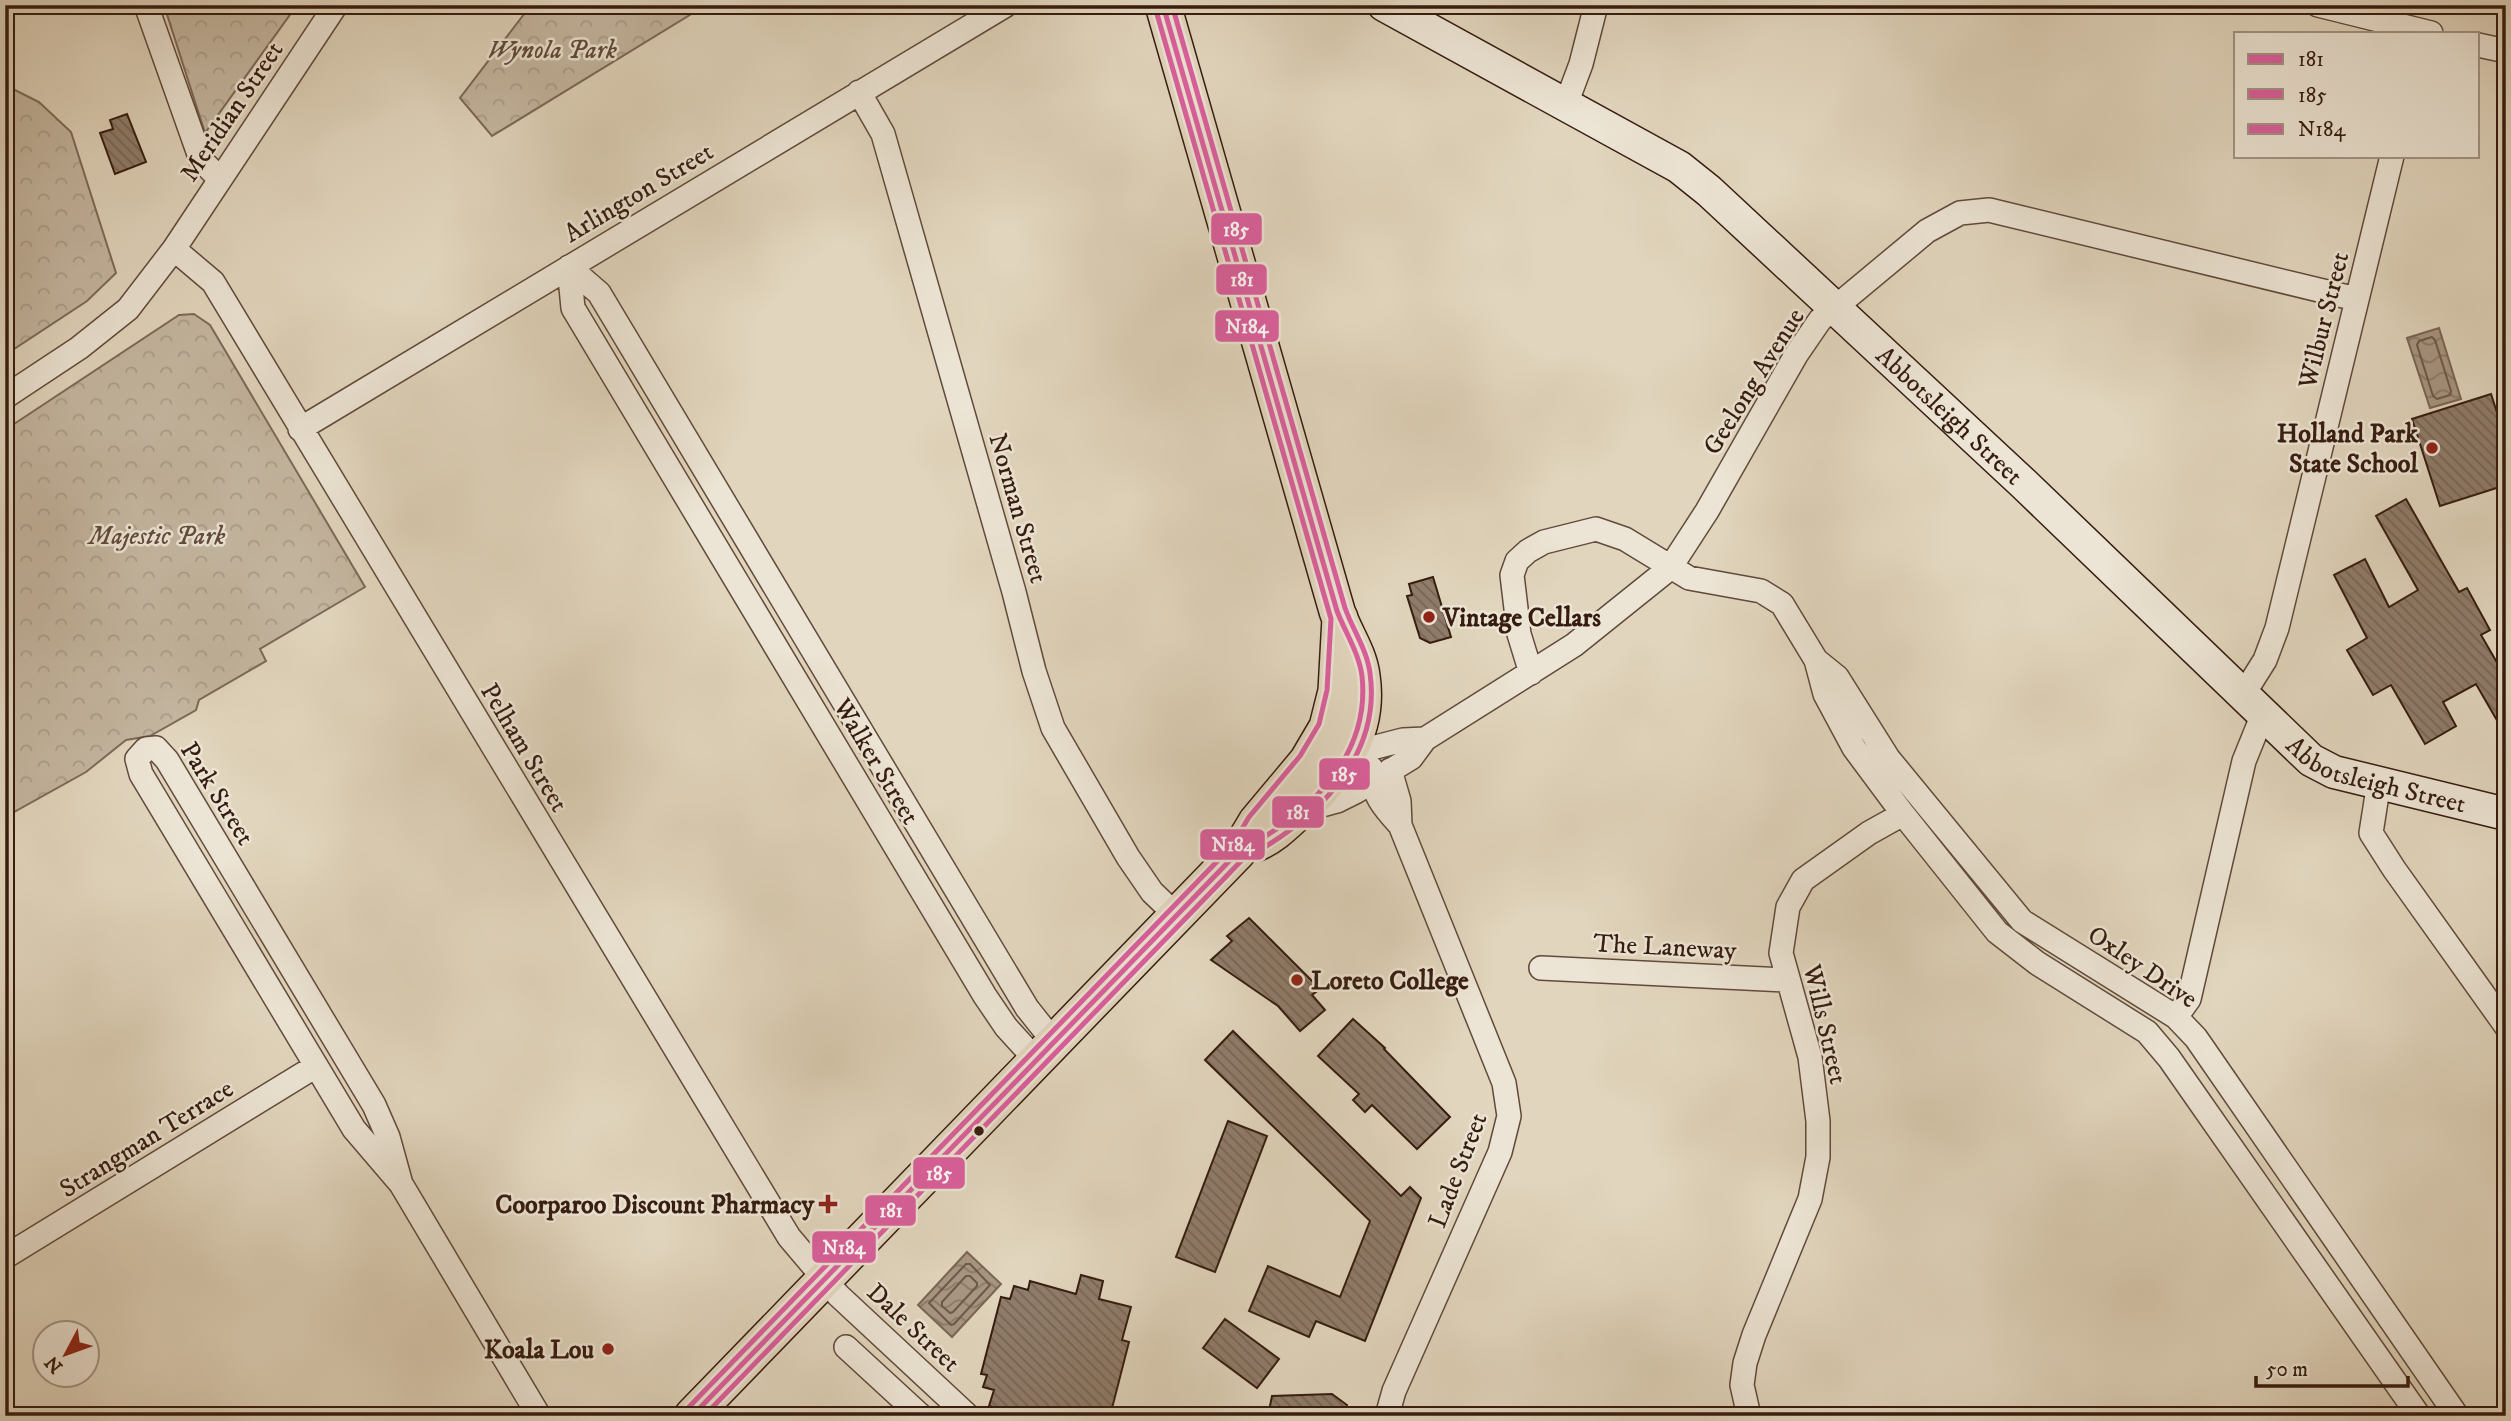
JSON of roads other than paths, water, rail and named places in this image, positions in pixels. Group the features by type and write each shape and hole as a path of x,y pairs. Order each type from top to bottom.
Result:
{"main road":[{"path":"1163,5 1340,618 1358,657 1363,677 1361,718 1365,749 1265,840 1237,852"},
{"path":"692,1416 1237,852 1256,822 1307,761 1327,727 1333,709 1340,618"}],"street":[{"path":"146,5 201,160 220,179"},
{"name":"Meridian Street","path":"5,397 79,348 128,309 174,249 336,5"},
{"name":"Arlington Street","path":"300,429 1006,5"},
{"name":"Abbotsleigh Street","path":"1384,5 1679,167 1709,191 1835,307 2311,761 2334,772 2506,814"},
{"path":"1566,104 1581,65 1596,5"},
{"path":"2318,5 2421,32"},
{"path":"2480,45 2506,51"},
{"name":"Norman Street","path":"859,92 883,134 1014,592 1034,671 1053,728 1128,857 1155,895 1176,915"},
{"name":"Wilbur Street","path":"2176,1017 2189,999 2244,761 2253,705 2277,628 2391,158"},
{"name":"Geelong Avenue","path":"1299,811 1337,801 1411,758 1426,739 1574,645 1670,568 1707,511 1796,355 1820,320 1927,231 1960,213 1989,210 2356,299"},
{"name":"Pelham Street","path":"174,249 213,282 784,1229 825,1278"},
{"name":"Walker Street","path":"569,267 599,293 1027,1008 1045,1051"},
{"name":"Walker Street","path":"569,267 573,308 985,996 1006,1027 1045,1051"},
{"path":"678,485 705,468"},
{"name":"Oxley Drive","path":"1531,673 1519,634 1512,575 1517,561 1544,542 1596,529 1625,539 1689,578 1761,592 1782,604 1816,660 1825,694 1854,747 1903,814 1997,932 2037,963 2147,1032 2169,1058 2419,1416"},
{"name":"Oxley Drive","path":"1816,660 1837,677 1888,758 2022,921 2176,1017 2196,1038 2457,1416"},
{"name":"Geelong Avenue","path":"1307,761 1323,762 1403,740 1426,739"},
{"name":"Park Street","path":"401,1184 388,1137 374,1105 167,760 156,748 146,749 137,758 141,774 356,1132 401,1184 539,1416"},
{"name":"Lade Street","path":"1365,749 1380,776 1399,801 1401,825 1504,1083 1509,1116 1500,1152 1394,1391 1388,1416"},
{"path":"2379,782 2371,833 2506,1026"},
{"name":"Wills Street","path":"1749,1416 1742,1385 1745,1363 1810,1199 1818,1157 1818,1121 1810,1057 1781,953 1788,907 1803,880 1869,833 1903,814"},
{"name":"The Laneway","path":"1541,968 1787,980"},
{"name":"Strangman Terrace","path":"5,1257 316,1066"},
{"name":"Dale Street","path":"825,1278 838,1295 968,1416"},
{"path":"846,1347 921,1416"}],"water":[{"path":"2439,328 2461,399 2430,408 2407,338"},
{"path":"967,1252 1001,1284 952,1337 918,1305"}],"place":[{"name":"Holland Park State School","path":"2432,448"},
{"name":"Vintage Cellars","path":"1429,617"},
{"name":"Loreto College","path":"1297,980"},
{"name":"Coorparoo Discount Pharmacy","path":"828,1204"},
{"name":"Koala Lou","path":"608,1349"}],"park label":[{"name":"Wynola Park","path":"552,49"},
{"name":"Majestic Park","path":"157,535"}]}
